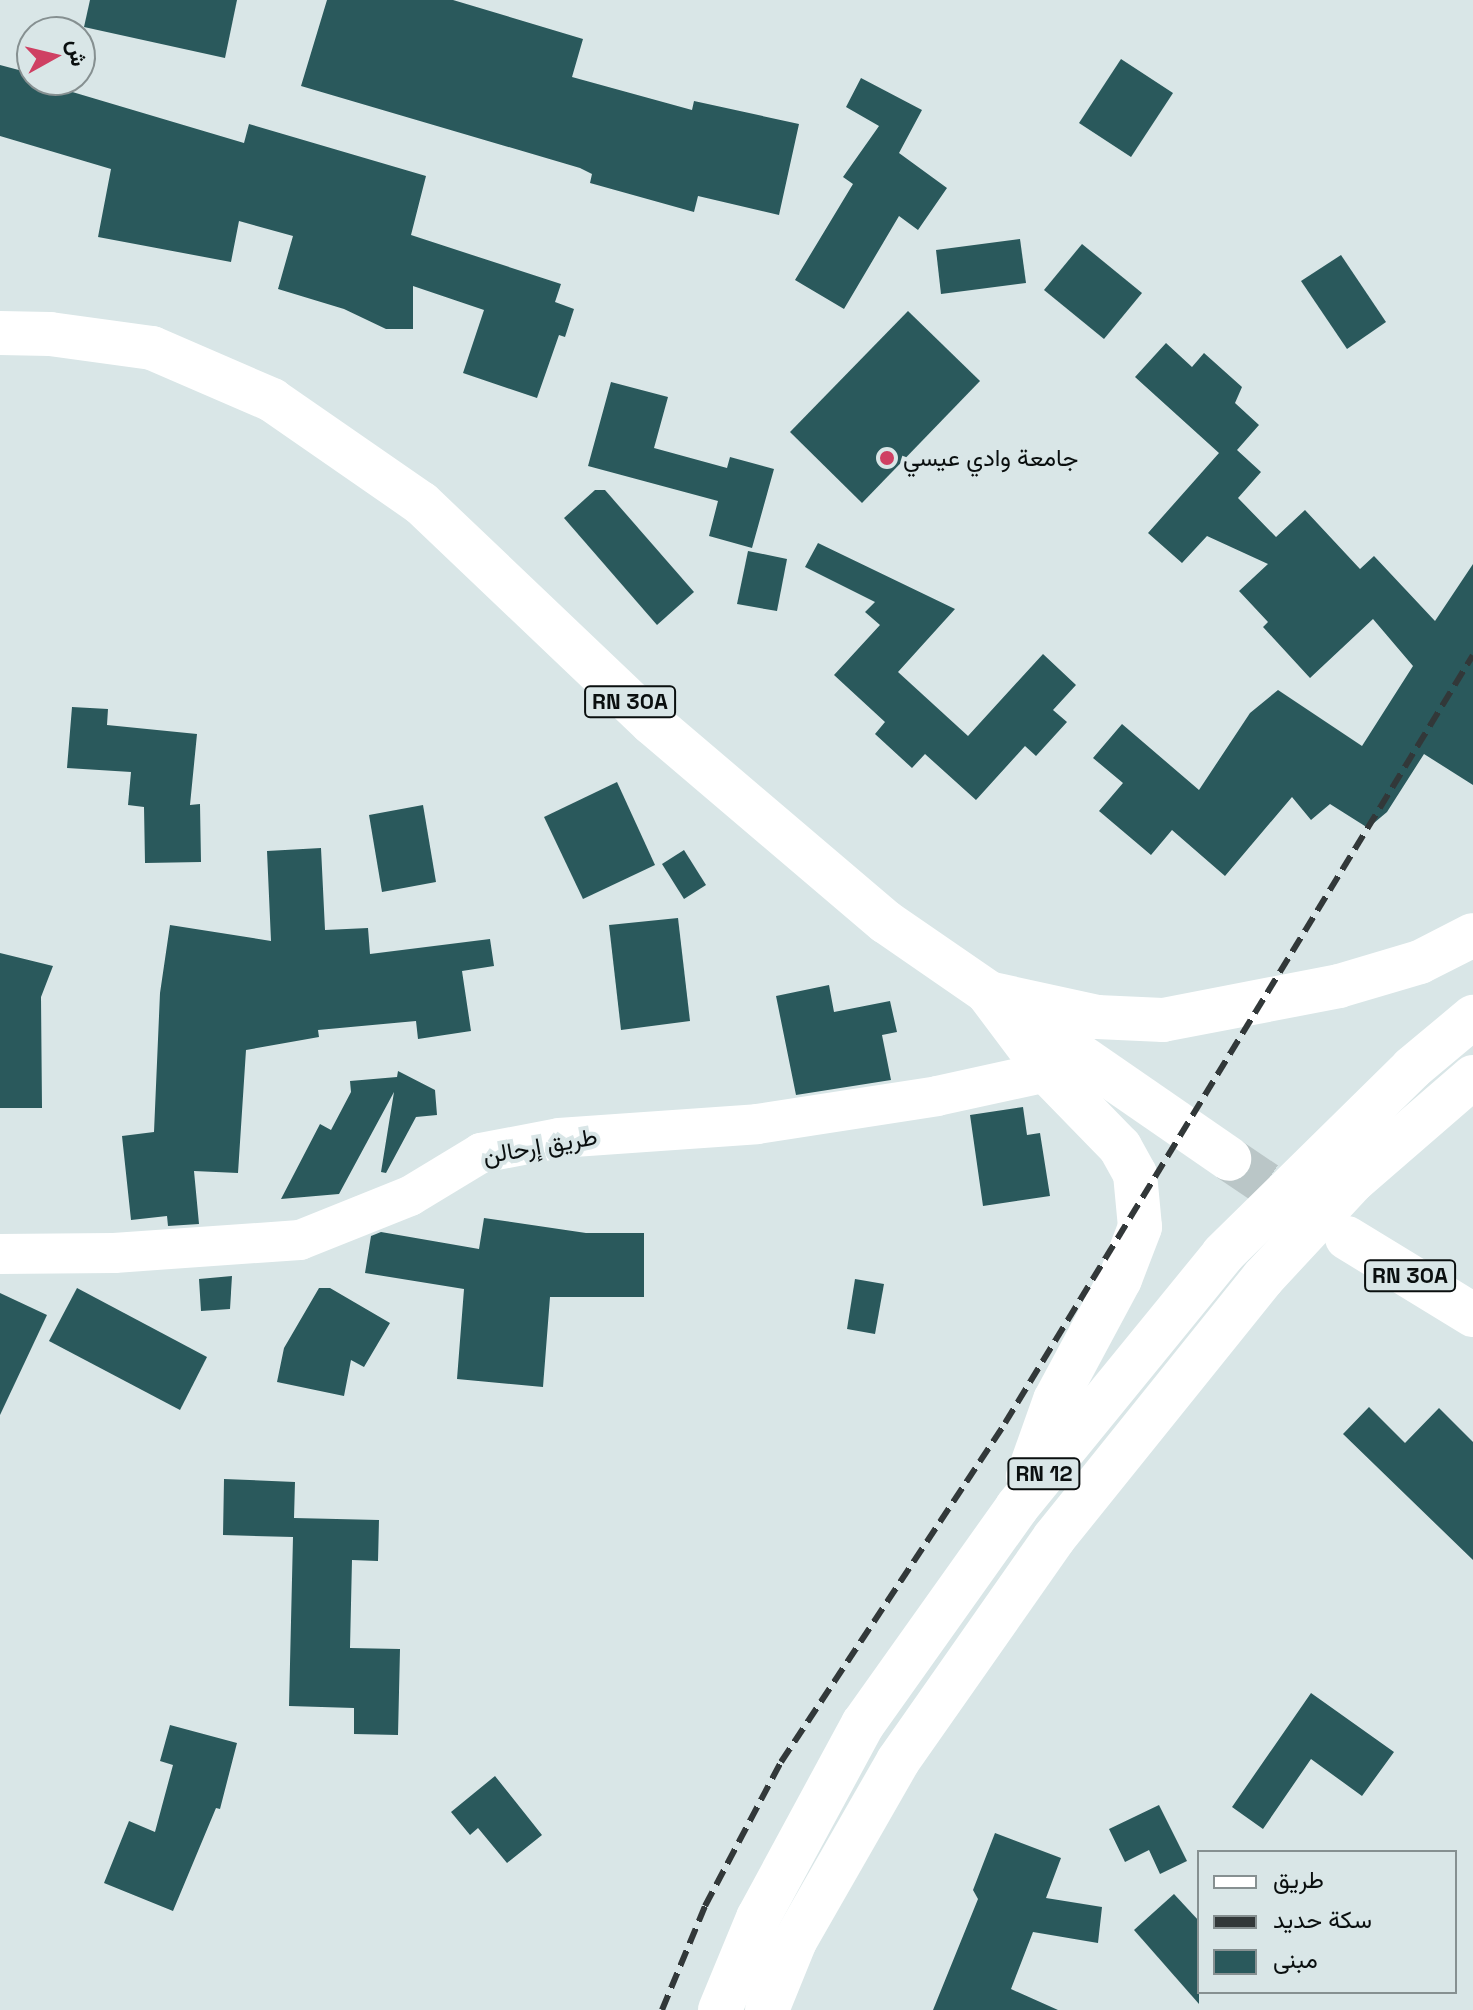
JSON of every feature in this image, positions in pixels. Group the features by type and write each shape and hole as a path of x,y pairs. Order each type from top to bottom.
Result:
{"main road":[{"name":"RN 30A","path":"0,333 50,334 152,348 272,400 421,503 652,723 886,922 1229,1159"},
{"path":"988,993 1097,1017 1163,1020 1339,986 1420,962 1473,935"},
{"path":"988,993 1047,1072 1120,1147 1135,1174 1140,1227 1120,1279 1055,1400 1017,1507"},
{"name":"RN 12","path":"720,2010 758,1918 863,1724 1017,1507 1223,1254 1412,1068 1473,1017"},
{"name":"RN 12","path":"767,2010 795,1941 898,1761 1054,1538 1263,1278 1353,1181 1465,1088"},
{"name":"RN 30A","path":"1347,1238 1473,1315"}],"street":[{"name":"طريق إرحالن","path":"0,1254 114,1253 300,1240 410,1196 481,1153 559,1138 757,1124 937,1096 1047,1072"}],"building":[{"path":"90,0 237,0 225,58 96,30 96,16 86,16"},
{"path":"327,0 453,0 583,39 572,77 692,110 694,101 799,124 779,215 698,196 694,212 590,183 592,174 580,168 301,86"},
{"path":"1121,59 1173,93 1131,157 1079,123"},
{"path":"0,65 16,69 16,96 86,96 244,143 249,124 426,176 411,235 561,284 555,302 574,309 565,337 559,335 537,398 463,373 484,310 413,286 413,329 386,329 344,309 278,289 293,236 239,221 231,262 98,237 111,169 0,136"},
{"path":"861,78 922,110 899,153 947,188 918,230 899,216 844,309 795,280 853,184 843,177 879,126 846,107"},
{"path":"1020,239 1026,283 941,294 936,250"},
{"path":"1082,244 1142,293 1104,339 1044,290"},
{"path":"1341,255 1386,322 1347,349 1301,281"},
{"path":"908,311 980,381 862,503 790,432"},
{"path":"1166,343 1192,367 1204,353 1242,387 1235,403 1259,425 1237,450 1261,472 1238,498 1276,537 1305,510 1360,569 1374,556 1435,621 1473,564 1473,785 1424,754 1387,812 1368,828 1330,804 1311,820 1292,797 1225,876 1172,830 1151,855 1099,811 1123,783 1093,758 1122,724 1199,790 1250,713 1278,690 1362,746 1413,666 1373,619 1310,678 1263,627 1268,622 1239,591 1268,564 1207,536 1182,563 1148,533 1219,453 1135,377"},
{"path":"611,382 668,397 654,448 727,468 730,457 774,469 752,548 709,536 718,501 588,466"},
{"path":"595,490 605,490 694,592 657,625 564,518"},
{"path":"818,543 955,609 898,672 968,736 1043,654 1076,685 1053,710 1067,722 1036,756 1025,746 976,800 925,754 912,768 875,734 885,722 834,675 880,625 865,612 875,602 805,567"},
{"path":"748,551 787,559 777,611 737,604"},
{"path":"72,707 108,709 107,725 197,734 190,805 200,804 201,862 145,863 144,807 128,805 131,772 67,768"},
{"path":"617,782 655,865 583,899 544,817"},
{"path":"423,805 436,882 382,892 369,815"},
{"path":"321,848 325,930 368,928 370,954 490,939 494,966 462,971 471,1031 418,1039 416,1021 318,1030 319,1037 246,1050 238,1173 194,1171 199,1224 168,1226 167,1216 131,1220 122,1136 154,1132 160,993 170,925 271,941 267,851"},
{"path":"684,850 706,885 684,899 662,864"},
{"path":"678,918 690,1021 621,1030 609,925"},
{"path":"0,953 53,966 41,997 42,1108 0,1108"},
{"path":"829,985 834,1012 890,1001 897,1032 882,1035 891,1080 796,1095 776,996"},
{"path":"398,1071 435,1090 437,1115 416,1117 386,1173 381,1172 394,1092 339,1194 281,1199 320,1124 331,1130 351,1092 350,1081 397,1077"},
{"path":"1023,1107 1027,1135 1040,1133 1050,1196 983,1206 970,1115"},
{"path":"484,1218 586,1233 644,1233 644,1297 550,1297 543,1387 457,1379 464,1289 365,1273 371,1236 381,1232 479,1249"},
{"path":"232,1276 230,1309 201,1311 199,1279"},
{"path":"855,1279 884,1284 875,1334 847,1329"},
{"path":"77,1288 207,1357 180,1410 49,1341"},
{"path":"319,1288 330,1288 390,1323 364,1367 351,1360 344,1396 277,1382 284,1348"},
{"path":"0,1293 47,1315 0,1415"},
{"path":"1369,1407 1405,1443 1439,1408 1473,1442 1473,1560 1343,1434"},
{"path":"224,1479 295,1482 294,1518 379,1520 378,1561 352,1560 350,1648 400,1649 398,1735 354,1734 354,1708 289,1706 293,1537 223,1535"},
{"path":"1311,1693 1394,1752 1362,1796 1311,1759 1263,1829 1232,1807"},
{"path":"170,1725 237,1743 220,1809 216,1808 173,1911 104,1883 129,1821 155,1832 173,1765 160,1761"},
{"path":"495,1776 542,1835 507,1863 478,1828 470,1835 451,1812"},
{"path":"1159,1805 1187,1861 1160,1874 1149,1850 1125,1862 1109,1829"},
{"path":"995,1833 1061,1858 1046,1898 1102,1907 1098,1943 1033,1932 1011,1989 1058,2010 933,2010 978,1899 973,1890"},
{"path":"1174,1894 1197,1919 1199,2004 1134,1930"}],"tunnel":[{"path":"1229,1159 1315,1217"}],"railway":[{"path":"662,2010 705,1906 781,1762 1005,1423 1473,655"}],"place":[{"name":"جامعة وادي عيسي","path":"887,458"}]}
